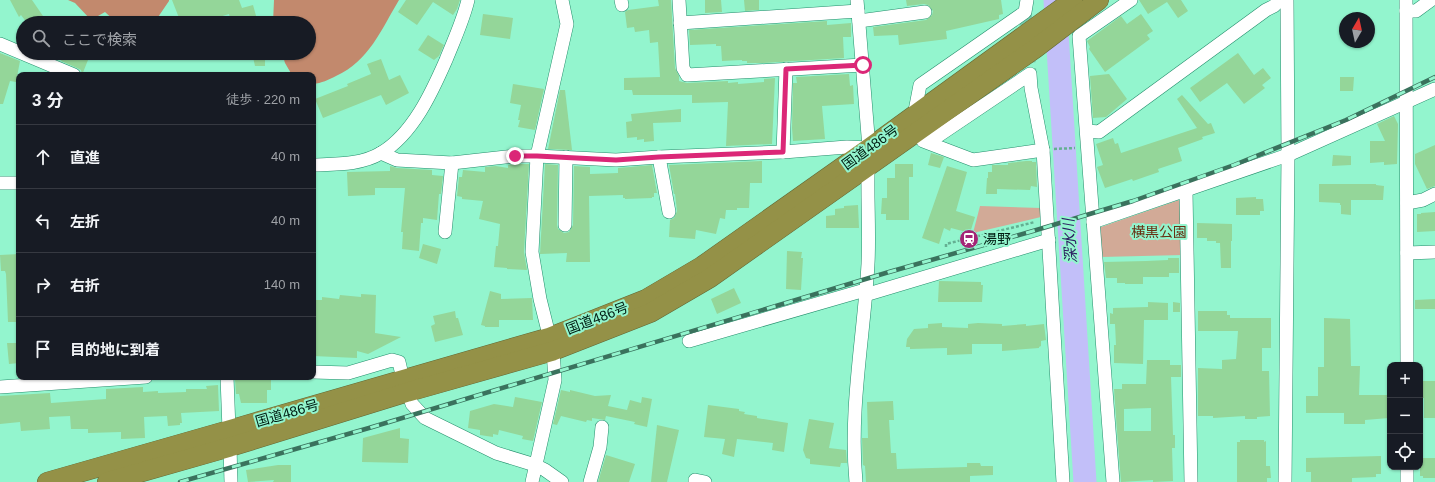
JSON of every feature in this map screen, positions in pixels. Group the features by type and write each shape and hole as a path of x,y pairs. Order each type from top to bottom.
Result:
{"highway":[{"name":"国道486号","path":"552,344 646,299 702,266 914,116 1035,28 1072,7 1099,0"},
{"name":"国道486号","path":"107,482 229,439 552,344 650,313 710,278 1036,48 1072,7"},
{"name":"国道486号","path":"47,482 229,439"}],"street":[{"path":"316,165 349,163 366,160 381,153 396,143 413,122 432,91 462,22 468,0"},
{"path":"532,482 555,380 552,344 540,299 532,252 537,156 567,24 562,0"},
{"path":"679,0 683,68 688,75 863,65"},
{"path":"914,116 920,85 1025,12 1027,0"},
{"path":"1113,482 1079,36 1131,0"},
{"path":"1087,130 1099,132 1266,10 1274,6 1280,0"},
{"path":"1286,0 1288,155 1286,482"},
{"path":"1406,5 1416,11 1431,0"},
{"path":"1406,5 1407,362"},
{"path":"680,23 858,11 925,12"},
{"path":"856,482 854,462 856,381 868,263 867,167 869,148 858,11"},
{"path":"0,44 16,51"},
{"path":"38,60 67,72"},
{"path":"783,152 786,69"},
{"path":"929,142 1030,74 1031,88 1047,150 1048,240 1063,482"},
{"path":"1093,222 1288,155 1435,89"},
{"path":"909,137 929,142 973,160 1047,150"},
{"path":"381,153 397,160 452,163 515,156 616,160 783,152 846,147 869,148"},
{"path":"565,225 566,157"},
{"path":"659,157 669,212"},
{"path":"445,232 452,163"},
{"path":"0,183 16,183"},
{"path":"1186,191 1190,482"},
{"path":"1407,203 1423,200 1435,194"},
{"path":"689,341 1048,240"},
{"path":"1407,253 1435,252"},
{"path":"316,372 348,373 396,360 399,362 405,386 412,404 425,418 496,453 535,465 562,482"},
{"path":"0,387 46,380"},
{"path":"227,380 232,482"},
{"path":"590,482 600,447 602,427"},
{"path":"1407,470 1407,482"},
{"path":"695,482 695,480 705,482"}],"path":[{"path":"1047,150 1076,148"},
{"path":"946,247 946,244 971,237 1047,219"}],"green space":[{"name":"横黒公園","path":"1179,200 1184,206 1183,255 1101,257 1098,228"},
{"path":"980,206 1041,208 1041,217 973,233"}],"shaded area":[{"path":"68,0 169,0 159,16 109,16 105,12 98,16 87,16 75,3"},
{"path":"274,0 399,0 380,33 366,53 347,70 316,83 316,72 290,72 284,60 316,60 316,16 273,16"}],"building":[{"path":"10,0 32,0 43,16 21,15 18,16"},
{"path":"172,0 239,0 242,8 253,5 256,16 229,16 229,14 223,16 178,16"},
{"path":"406,0 460,0 453,15 433,2 417,25 398,12"},
{"path":"658,0 671,0 675,68 679,76 679,81 687,83 728,81 728,83 738,82 738,84 764,82 764,79 775,78 772,144 726,146 728,102 692,103 692,95 633,95 632,90 624,90 624,78 660,77 658,42 650,43 649,30 635,32 634,27 627,28 625,12 628,10 659,6"},
{"path":"705,0 721,0 722,12 705,13"},
{"path":"744,0 759,0 759,10 745,11"},
{"path":"906,0 1001,0 1003,14 999,15 999,19 946,31 947,39 899,45 898,35 874,36 873,27 926,20 932,15 933,11 928,5 907,6"},
{"path":"1139,0 1181,0 1188,11 1178,18 1167,2 1148,14"},
{"path":"483,14 513,18 510,39 480,35"},
{"path":"1141,14 1153,31 1147,35 1150,39 1105,72 1089,49 1090,47 1087,41 1121,16 1127,24"},
{"path":"827,21 827,25 851,23 851,37 843,37 844,58 763,63 747,63 747,61 742,60 722,61 721,46 716,46 716,44 690,45 689,30"},
{"path":"428,35 444,45 439,56 434,60 418,50"},
{"path":"0,53 20,61 18,72 16,72 16,82 10,81 3,104 0,104"},
{"path":"1238,53 1254,75 1263,68 1271,78 1262,85 1265,88 1244,104 1227,83 1200,102 1190,88"},
{"path":"381,59 389,80 400,75 409,93 386,105 381,95 323,118 316,99 348,86 347,84 371,74 367,64"},
{"path":"62,60 88,60 83,72"},
{"path":"254,60 265,60 265,66 255,66"},
{"path":"849,74 850,86 853,85 854,104 822,106 825,139 793,141 793,83 797,83 796,77"},
{"path":"1109,74 1127,99 1106,117 1093,118 1090,76"},
{"path":"1340,77 1354,77 1353,91 1340,91"},
{"path":"513,84 544,89 535,130 518,127 521,105 510,103"},
{"path":"560,90 565,90 572,150 548,149"},
{"path":"1182,95 1208,124 1211,123 1215,133 1178,148 1182,161 1158,169 1159,172 1133,181 1132,179 1105,188 1097,167 1103,165 1096,144 1113,138 1115,144 1118,143 1121,153 1197,128 1177,99"},
{"path":"681,109 681,122 653,123 654,141 644,142 644,139 637,140 637,137 627,138 626,122 632,121 631,114"},
{"path":"1394,116 1398,124 1397,164 1384,165 1384,162 1370,163 1370,141 1385,141 1377,124"},
{"path":"1435,145 1435,186 1427,189 1415,164 1415,154"},
{"path":"931,153 944,157 940,168 928,165"},
{"path":"1333,155 1351,156 1351,165 1332,166"},
{"path":"762,161 762,183 750,183 749,208 726,210 725,219 720,218 716,234 696,230 695,239 669,237 670,220 674,218 677,211 669,165"},
{"path":"1026,161 1036,162 1037,187 1031,186 1030,190 997,189 997,194 986,194 988,172 992,172 992,165 1008,165 1008,163"},
{"path":"529,164 524,252 527,270 494,267 500,224 479,219 483,201 462,199 462,197 457,196 459,177 462,177 463,170 485,172 485,167 496,166 508,168 508,165"},
{"path":"545,164 558,165 557,225 558,229 564,233 569,232 573,225 574,166 590,167 590,174 618,173 618,168 652,165 657,193 654,193 654,197 652,198 625,199 623,198 623,195 589,196 590,262 566,262 567,253 540,254"},
{"path":"895,164 913,164 913,177 909,177 909,220 886,220 886,214 881,214 882,198 887,198 887,178 895,178"},
{"path":"390,166 397,168 432,170 432,175 443,176 441,194 439,194 437,220 423,218 423,223 421,223 419,251 402,249 403,232 401,232 405,188 375,188 375,195 348,196 347,172 390,171"},
{"path":"947,166 967,172 956,211 975,217 970,233 951,228 950,231 944,228 939,244 922,238"},
{"path":"1319,184 1376,184 1384,186 1383,200 1351,200 1351,215 1341,214 1340,203 1319,202"},
{"path":"1256,197 1256,199 1263,199 1264,211 1260,211 1260,215 1236,215 1236,198"},
{"path":"858,205 859,228 826,228 826,216 835,215 835,209 844,208 844,206"},
{"path":"1435,212 1435,231 1417,232 1417,214"},
{"path":"1197,223 1232,224 1231,268 1221,268 1220,243 1216,243 1216,241 1207,241 1207,238 1197,238"},
{"path":"423,244 441,249 437,264 419,258"},
{"path":"787,251 802,252 801,290 786,289"},
{"path":"16,254 16,322 8,322 6,274 5,271 1,271 0,255"},
{"path":"1168,258 1179,258 1179,273 1169,273 1169,277 1143,277 1143,284 1117,283 1117,278 1106,278 1104,262 1168,260"},
{"path":"939,281 981,282 981,285 983,285 982,302 938,302"},
{"path":"734,288 741,303 717,314 711,299"},
{"path":"490,291 501,294 501,299 532,298 533,320 499,320 499,327 485,327 481,325"},
{"path":"361,294 376,295 375,333 401,337 368,354 357,351 357,358 316,356 316,300 322,300 322,297 339,299 340,295 361,297"},
{"path":"1435,299 1435,309 1415,309 1415,300"},
{"path":"1148,302 1168,303 1168,320 1144,320 1143,364 1114,363 1114,345 1116,345 1115,324 1110,324 1110,313 1113,314 1113,308 1148,307"},
{"path":"1173,302 1180,303 1180,312 1173,312"},
{"path":"455,311 456,318 458,318 463,335 435,342 431,326 435,324 433,316"},
{"path":"1198,311 1227,311 1227,315 1230,315 1230,318 1271,318 1271,348 1262,348 1262,371 1269,371 1270,416 1257,417 1257,419 1245,419 1245,416 1213,418 1213,416 1198,416 1198,368 1222,369 1222,360 1236,359 1238,331 1198,331"},
{"path":"1324,318 1350,319 1351,366 1360,366 1359,395 1387,395 1387,418 1365,420 1365,424 1344,424 1344,413 1306,413 1306,396 1318,396 1318,367 1324,367"},
{"path":"942,323 942,327 968,328 968,324 978,323 1002,324 1002,326 1044,324 1046,340 1041,341 1041,346 1039,348 1002,351 1002,344 972,344 972,354 947,355 947,348 910,349 910,347 906,347 907,339 914,329 928,328 928,324"},
{"path":"7,343 16,343 16,363 9,364"},
{"path":"1147,360 1170,360 1170,365 1181,365 1181,377 1171,377 1173,435 1175,435 1175,448 1172,448 1173,481 1153,482 1153,480 1121,482 1114,389 1122,389 1122,384 1146,384","holes":["1151,408 1151,431 1124,431 1124,409"]},
{"path":"235,380 271,380 271,390 267,390 267,403 241,403 239,394 236,394"},
{"path":"1423,381 1435,381 1435,418 1424,418"},
{"path":"218,385 219,411 181,413 182,423 180,423 180,425 168,426 167,416 144,417 145,438 121,439 121,432 88,433 88,429 71,429 70,416 49,417 50,429 21,431 20,422 0,424 0,396 50,393 51,403 106,399 106,389 143,387 143,392 186,392 186,389 207,389 206,386"},
{"path":"561,390 570,392 570,390 595,396 611,395 608,406 627,410 630,400 641,403 642,397 652,399 647,427 634,424 635,422 606,416 605,420 592,418 592,421 587,420 586,422 561,416 557,425 553,424"},
{"path":"515,397 542,402 533,441 522,439 523,436 499,430 498,435 493,434 493,437 480,435 480,430 468,428 470,411 494,404 513,407"},
{"path":"893,401 894,420 889,420 891,453 896,453 897,469 967,467 967,463 980,463 981,466 993,466 993,475 970,476 970,482 866,482 865,466 863,465 862,438 868,438 867,402"},
{"path":"708,405 739,409 739,411 745,412 744,414 757,416 757,418 788,423 784,452 772,450 773,443 737,439 734,457 722,454 725,439 704,437"},
{"path":"809,419 834,423 829,448 846,450 847,463 841,463 840,467 810,464 810,459 806,458 803,450"},
{"path":"657,425 679,430 667,482 651,482"},
{"path":"400,428 400,438 409,439 408,463 362,462 363,438"},
{"path":"1240,440 1266,441 1266,466 1270,466 1271,478 1267,478 1267,482 1237,482 1237,442 1240,442"},
{"path":"606,455 635,464 629,482 598,482"},
{"path":"1381,456 1381,474 1376,474 1376,477 1352,478 1352,482 1311,482 1311,472 1306,472 1306,458"},
{"path":"1423,458 1435,458 1435,478 1423,478 1423,476 1420,476 1420,470 1423,470"},
{"path":"278,465 291,465 291,482 273,482 274,480 248,482 246,470"}],"waterway":[{"name":"深水川","path":"1055,0 1085,482"}],"tunnel":[{"path":"1025,12 1030,74"}],"railway":[{"path":"180,482 369,428 889,272 1133,201 1234,165 1346,120 1435,77"}],"place":[{"name":"湯野","path":"969,239"}],"route":[{"path":"515,156 616,160 783,152 786,69 863,65"}]}
